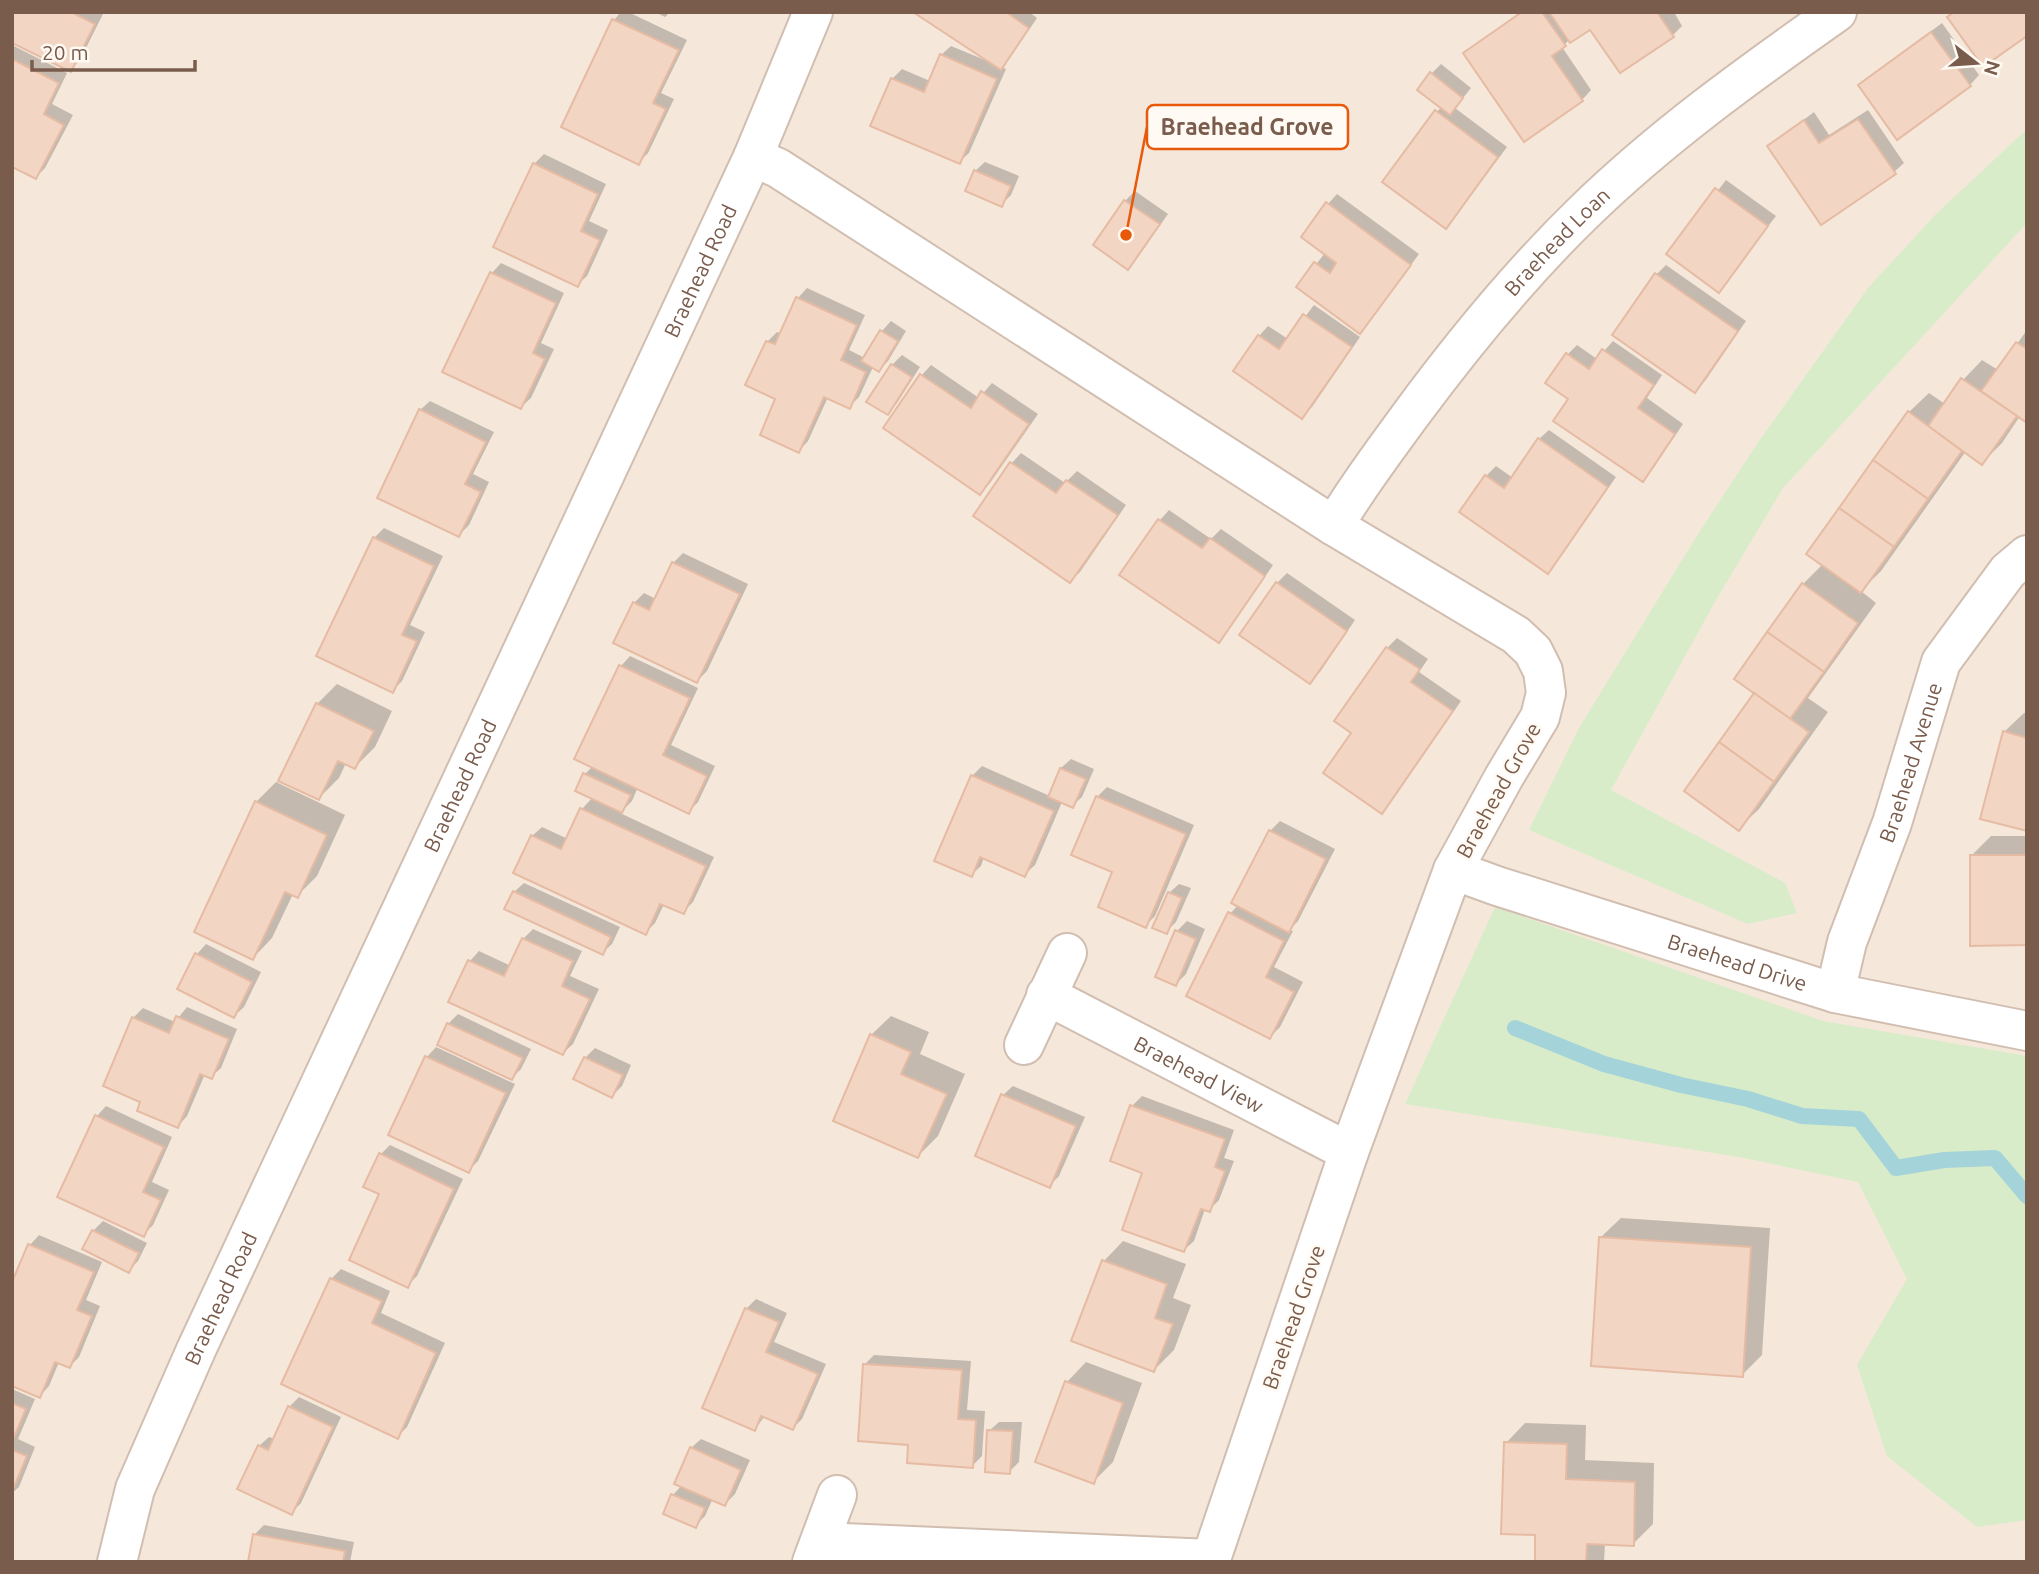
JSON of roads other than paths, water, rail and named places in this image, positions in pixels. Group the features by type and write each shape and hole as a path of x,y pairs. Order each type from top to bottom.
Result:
{"street":[{"name":"Braehead Road","path":"117,1562 135,1489 196,1350 753,157 813,12"},
{"name":"Braehead Loan","path":"1334,526 1350,497 1450,361 1585,211 1726,91 1837,12"},
{"name":"Braehead Grove","path":"753,157 778,168 1334,526 1516,635 1533,651 1543,671 1546,693 1540,716 1453,870 1349,1152 1211,1560"},
{"name":"Braehead Avenue","path":"1835,993 1847,942 1892,822 1941,663 2008,571 2027,555"},
{"name":"Braehead Drive","path":"1453,870 1835,993 2027,1031"},
{"path":"1024,1045 1067,953"},
{"name":"Braehead View","path":"1046,995 1349,1152"},
{"path":"837,1495 817,1552 1211,1560"}],"waterway":[{"path":"1515,1028 1604,1064 1681,1085 1748,1099 1802,1116 1859,1119 1896,1168 1944,1160 1995,1158 2027,1196"}],"place":[{"name":"Braehead Grove","path":"1126,235"}]}
